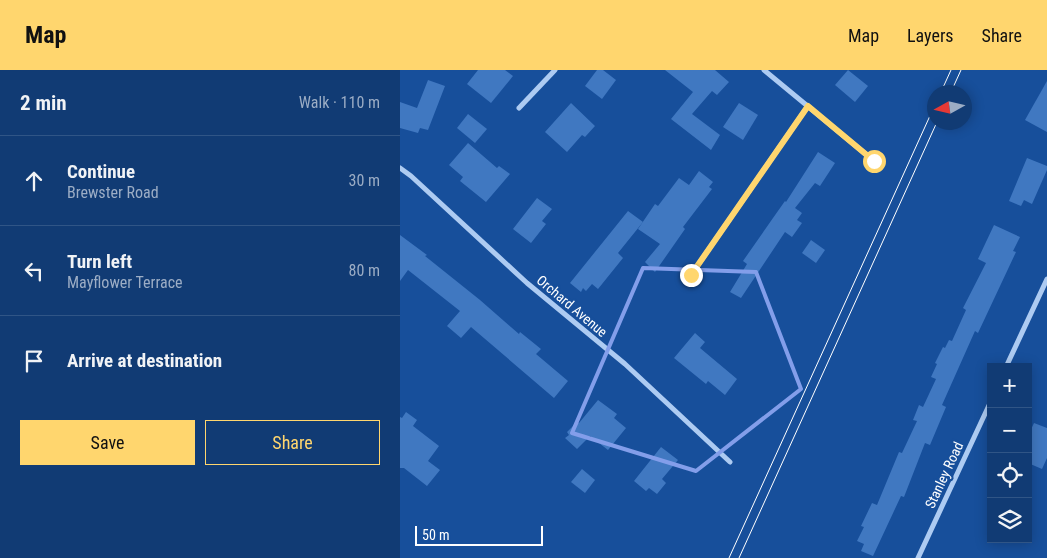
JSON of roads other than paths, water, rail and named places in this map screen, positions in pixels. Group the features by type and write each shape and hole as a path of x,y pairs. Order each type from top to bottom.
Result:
{"street":[{"path":"519,108 555,70"},
{"path":"764,70 874,161"},
{"path":"691,275 808,106"},
{"name":"Orchard Avenue","path":"400,168 412,176 527,283 625,364 730,462"},
{"path":"1008,363 1047,279"},
{"name":"Stanley Road","path":"918,558 988,408"}],"tram line":[{"path":"944,85 951,70"},
{"path":"954,85 961,70"},
{"path":"729,558 927,122"},
{"path":"739,558 933,130"}]}
